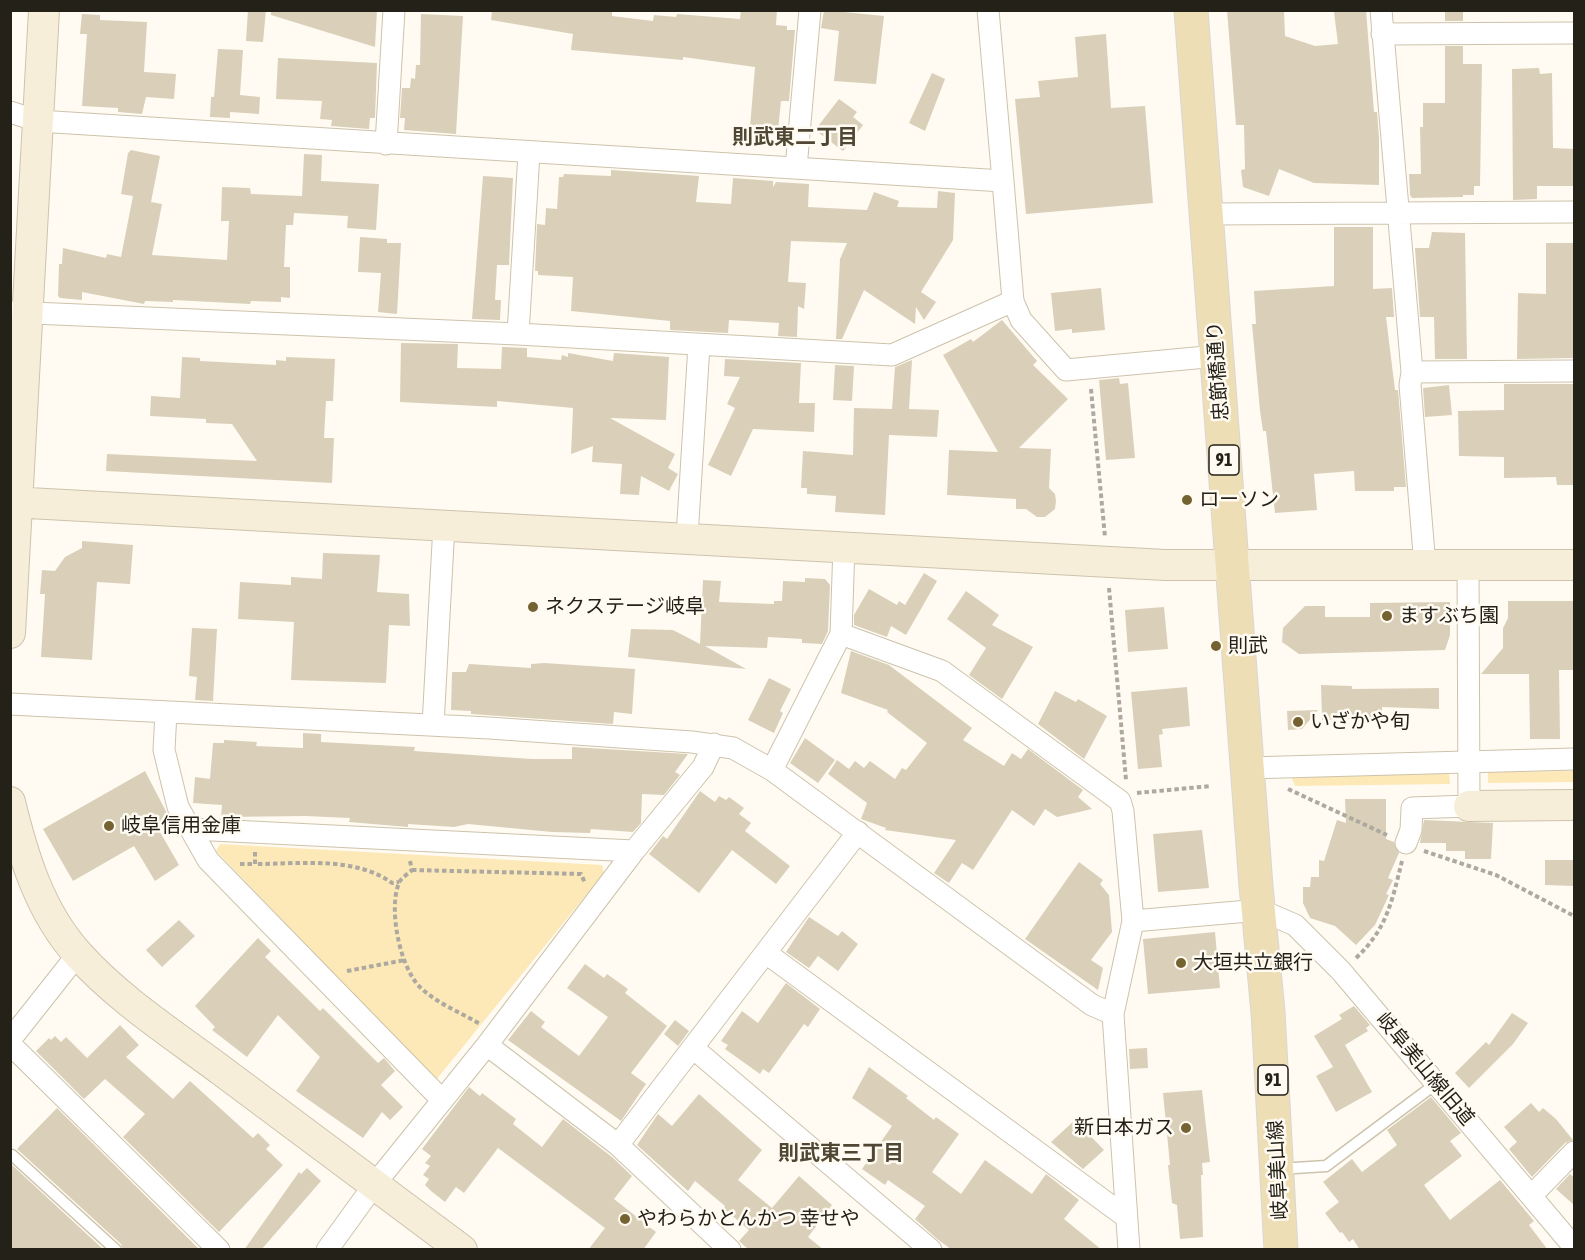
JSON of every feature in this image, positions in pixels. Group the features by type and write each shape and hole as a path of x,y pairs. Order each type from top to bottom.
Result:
{"main road":[{"name":"忠節橋通り","path":"1191,10 1208,213 1247,768 1260,910"},
{"name":"岐阜美山線","path":"1260,910 1278,1169 1281,1250"}],"street":[{"path":"10,633 24,117 44,10"},
{"path":"386,144 394,10"},
{"path":"796,168 810,10"},
{"path":"988,10 1013,301 1021,321 1066,370 1217,356"},
{"path":"1381,10 1396,213 1412,372 1410,385 1425,566"},
{"path":"1382,34 1575,33"},
{"path":"24,117 386,144 1003,181"},
{"path":"518,334 529,153"},
{"path":"1208,213 1575,212"},
{"path":"20,312 518,334 892,355 1013,301"},
{"path":"687,537 699,345"},
{"path":"1412,372 1575,371"},
{"path":"15,503 687,537 1131,563 1232,566 1575,565"},
{"path":"433,725 444,525"},
{"path":"772,770 840,634 844,546"},
{"path":"1468,566 1467,763 1469,806"},
{"path":"840,634 942,671 1124,798 1133,921 1113,1014 1129,1250"},
{"path":"10,704 433,725 714,744 733,748 772,770 1092,1005 1113,1014"},
{"path":"165,712 164,750 178,807 208,860 442,1100"},
{"path":"327,1250 374,1185 491,1039 634,851 703,766 714,744"},
{"path":"1247,768 1575,759"},
{"path":"10,802 20,844 34,883 55,922 78,954 139,1009 462,1250"},
{"path":"1406,843 1412,830 1412,808 1575,805"},
{"path":"192,830 634,851"},
{"path":"618,1145 858,832"},
{"path":"1133,921 1260,910"},
{"name":"岐阜美山線旧道","path":"1260,910 1295,925 1341,971 1575,1247"},
{"path":"766,953 1126,1217"},
{"path":"10,1040 78,954"},
{"path":"491,1039 618,1145 730,1250"},
{"path":"10,1044 219,1250"},
{"path":"693,1048 931,1250"},
{"path":"1532,1196 1575,1152"}],"lane":[{"path":"1278,1169 1326,1166 1437,1083"},
{"path":"12,1155 116,1250"}],"path":[{"path":"1089,367 1105,537"},
{"path":"1109,584 1124,798 1211,786"},
{"path":"255,833 255,864 355,866 378,873 392,883 399,882 412,870 581,874 588,887"},
{"path":"407,840 412,870"},
{"path":"1341,971 1365,949 1389,912 1406,843"},
{"path":"399,882 394,906 396,933 405,960 419,986 447,1007 476,1022 491,1039"},
{"path":"319,974 405,960"},
{"path":"469,1030 483,1012"}],"shaded area":[{"path":"1574,771 1574,782 1488,783 1488,772"},
{"path":"1449,772 1450,784 1295,786 1290,774"},
{"path":"220,844 602,865 604,873 436,1080 216,851"}],"building":[{"path":"248,10 266,10 263,42 246,41"},
{"path":"271,10 377,10 375,47 271,15"},
{"path":"492,10 612,10 612,16 653,21 654,15 676,17 677,14 740,19 741,10 777,10 776,25 787,26 787,30 795,30 789,101 781,101 778,130 750,127 755,67 683,57 683,60 571,50 573,34 491,20"},
{"path":"824,10 884,16 876,84 834,81 839,31 821,28"},
{"path":"1227,10 1284,10 1285,36 1315,46 1338,44 1334,12 1366,10 1374,112 1377,112 1379,138 1379,185 1314,183 1279,169 1269,196 1243,187 1241,170 1245,169 1244,125 1236,125"},
{"path":"1445,10 1463,10 1463,21 1445,21"},
{"path":"82,14 100,15 100,20 147,22 144,72 176,74 174,99 146,97 142,114 118,112 118,108 82,106 87,34 80,34"},
{"path":"421,14 463,16 456,134 404,130 405,118 400,118 402,88 410,88 411,78 415,79 416,65 420,65"},
{"path":"1106,34 1111,108 1145,106 1153,203 1026,214 1015,99 1040,97 1038,81 1078,77 1075,37"},
{"path":"1445,46 1463,46 1463,64 1482,64 1480,186 1474,186 1474,195 1463,195 1463,197 1412,198 1409,174 1421,174 1420,127 1423,127 1423,103 1445,103"},
{"path":"218,49 243,50 240,95 260,97 259,114 230,112 230,118 210,117"},
{"path":"278,58 377,63 375,118 370,118 369,129 331,126 332,120 320,119 322,101 276,99"},
{"path":"1539,68 1540,74 1552,73 1553,148 1575,149 1575,186 1537,186 1537,199 1513,200 1512,69"},
{"path":"932,73 945,79 925,131 909,123"},
{"path":"839,99 857,112 853,117 863,125 843,151 815,130"},
{"path":"131,150 160,156 151,202 162,204 152,255 227,260 229,221 221,221 222,187 250,188 251,194 302,196 304,154 322,155 321,181 379,184 376,230 347,228 348,216 294,213 293,225 286,225 284,267 290,267 290,298 281,297 281,302 251,301 250,304 173,300 173,302 145,301 144,304 82,292 82,300 60,298 58,296 59,264 62,264 63,248 106,258 107,254 121,257 133,196 121,194 128,153"},
{"path":"611,170 699,176 696,202 731,204 733,178 773,181 773,187 776,182 809,184 808,207 867,210 874,192 899,201 897,207 937,208 938,191 955,193 953,240 921,292 936,302 924,320 916,307 915,324 864,290 842,339 836,339 840,259 847,243 791,241 788,282 806,283 804,309 798,306 797,337 778,336 779,323 729,320 728,333 670,330 670,321 571,311 573,277 538,275 538,271 535,271 537,224 545,225 546,208 557,209 559,177 563,177 564,174 611,176"},
{"path":"483,176 513,178 509,265 497,265 495,300 501,300 500,320 472,319"},
{"path":"1334,227 1373,227 1373,289 1392,288 1394,317 1386,317 1395,390 1398,390 1406,487 1394,487 1394,491 1355,491 1354,471 1314,474 1317,510 1275,513 1266,431 1263,431 1260,411 1252,324 1256,324 1254,291 1334,286"},
{"path":"1432,232 1465,233 1467,359 1435,359 1434,317 1420,317 1415,248 1429,248"},
{"path":"360,237 387,239 387,243 401,243 397,314 378,312 381,273 358,272"},
{"path":"1546,243 1575,243 1573,358 1517,359 1518,293 1546,294"},
{"path":"1101,288 1105,330 1072,333 1072,329 1055,331 1051,293"},
{"path":"1002,320 1037,361 1033,365 1068,399 1019,448 1051,449 1049,488 1055,494 1056,501 1055,509 1045,517 1037,517 1026,509 1016,509 1016,499 947,495 949,450 998,452 943,355 971,339 973,342"},
{"path":"401,343 458,344 457,368 501,369 502,347 527,348 527,357 561,360 562,355 568,357 568,353 613,361 614,353 669,357 666,420 610,418 675,454 668,468 678,474 669,491 641,476 639,495 620,494 622,464 592,462 593,446 571,454 573,408 497,401 497,407 400,402"},
{"path":"182,357 200,358 200,361 276,365 276,360 286,361 286,357 335,359 333,401 326,401 324,438 334,438 332,483 106,471 107,454 257,461 232,424 206,423 206,419 150,416 151,396 180,398"},
{"path":"725,359 801,363 799,403 815,403 814,432 753,429 731,476 708,465 735,408 727,404 740,377 724,376"},
{"path":"912,360 909,409 939,410 937,437 889,435 885,515 835,512 836,496 807,494 807,488 801,488 803,451 853,455 854,408 892,409 895,367"},
{"path":"835,365 854,366 852,401 833,400"},
{"path":"1119,378 1120,384 1128,383 1135,458 1106,460 1099,380"},
{"path":"1504,384 1575,384 1575,485 1557,485 1556,477 1504,478 1504,457 1459,456 1458,411 1504,410"},
{"path":"1449,385 1452,415 1425,417 1423,388"},
{"path":"82,541 133,545 130,584 97,582 92,660 41,657 45,594 40,594 42,570 55,571 65,557 82,548"},
{"path":"323,553 380,555 377,592 409,594 410,626 389,625 386,683 291,680 294,622 238,619 240,582 291,585 291,577 322,579"},
{"path":"924,573 937,581 906,635 891,626 887,637 854,625 854,615 869,589 897,605 899,601 905,605"},
{"path":"805,578 825,579 830,585 828,631 822,644 802,643 802,639 768,637 767,648 705,646 746,669 628,657 631,629 673,630 700,644 703,580 721,581 719,602 774,604 774,601 782,601 783,581 805,582"},
{"path":"966,591 999,615 992,625 1033,647 1002,699 969,675 986,648 947,619"},
{"path":"1508,601 1575,601 1575,670 1559,670 1560,739 1530,739 1529,674 1481,674 1503,648 1503,628 1508,618"},
{"path":"1450,602 1450,635 1445,650 1299,654 1282,642 1283,628 1305,606 1325,606 1325,617 1370,617 1370,603"},
{"path":"1164,607 1168,649 1128,652 1125,610"},
{"path":"192,628 217,629 213,701 195,700 197,677 189,676"},
{"path":"851,651 889,665 972,728 963,740 1004,766 1012,753 1021,759 1028,749 1083,790 1078,797 1092,809 1057,817 1045,809 1034,826 1012,810 973,870 962,863 949,883 934,873 956,840 885,830 886,828 861,819 867,803 828,774 837,760 849,769 855,761 864,768 870,761 895,779 902,768 906,770 927,743 887,712 888,710 841,693"},
{"path":"469,664 531,668 531,664 635,669 632,714 614,712 613,724 471,714 471,711 451,710 452,672 466,672"},
{"path":"769,678 791,689 780,711 783,713 774,733 748,720"},
{"path":"1321,685 1352,686 1352,689 1439,688 1439,709 1382,707 1382,718 1322,720"},
{"path":"1187,687 1190,726 1162,729 1163,734 1159,735 1162,767 1138,769 1131,692"},
{"path":"1055,691 1076,702 1078,699 1107,716 1084,759 1038,724"},
{"name":"いざかや旬","path":"1318,710 1302,729 1288,730 1287,711"},
{"path":"303,733 321,734 321,742 415,747 414,751 532,759 572,759 572,747 688,754 675,772 680,775 664,795 642,794 641,823 633,832 591,829 590,833 552,832 468,824 454,827 408,824 408,827 349,822 350,818 305,816 221,817 222,805 193,803 195,777 210,779 213,743 224,743 224,740 257,742 256,746 303,748"},
{"path":"805,738 835,760 818,783 790,763"},
{"name":"岐阜信用金庫","path":"145,771 171,821 171,825 160,832 179,865 155,881 134,846 73,881 43,829"},
{"path":"700,791 715,802 719,796 726,800 729,797 744,808 739,814 751,823 745,831 790,866 776,884 732,850 699,893 649,854 663,836 667,839"},
{"path":"1345,799 1386,799 1386,839 1394,842 1399,853 1388,878 1393,880 1386,894 1389,895 1375,925 1356,945 1335,926 1310,918 1303,903 1303,887 1310,887 1311,877 1319,877 1319,860 1324,861 1337,820 1346,823"},
{"path":"1424,820 1493,823 1491,859 1465,859 1465,851 1446,851 1446,843 1420,843"},
{"path":"1202,830 1209,888 1158,892 1153,834"},
{"path":"1545,860 1575,860 1575,886 1545,885"},
{"path":"1079,862 1103,880 1100,884 1109,895 1112,932 1091,960 1103,968 1098,990 1025,939"},
{"path":"809,917 838,936 842,931 858,944 838,971 818,956 809,968 786,952"},
{"path":"179,920 195,936 162,967 146,950"},
{"name":"大垣共立銀行","path":"1215,932 1220,988 1148,994 1143,939"},
{"path":"258,938 271,951 265,957 320,1011 323,1008 378,1063 384,1058 395,1071 381,1085 403,1107 390,1120 382,1112 363,1138 296,1091 320,1057 278,1015 247,1057 212,1030 215,1027 195,1006"},
{"path":"585,964 604,978 607,974 628,989 625,993 667,1026 631,1073 646,1084 621,1121 508,1040 531,1011 545,1022 541,1027 579,1056 608,1017 567,988"},
{"path":"786,983 820,1009 808,1027 804,1024 769,1073 763,1069 760,1074 725,1049 728,1045 721,1041 742,1011 758,1023"},
{"path":"1354,1006 1370,1025 1366,1028 1368,1031 1345,1045 1372,1092 1336,1112 1316,1076 1333,1067 1314,1036 1342,1019 1339,1015"},
{"path":"1512,1013 1528,1023 1513,1044 1469,1088 1455,1073 1486,1042 1489,1045"},
{"path":"675,1020 689,1031 678,1046 664,1034"},
{"path":"120,1025 139,1045 126,1057 173,1099 190,1081 253,1138 258,1133 270,1145 266,1149 283,1165 219,1232 123,1137 145,1114 105,1079 84,1099 36,1051 49,1038 51,1040 55,1036 61,1042 66,1037 87,1058"},
{"path":"1147,1048 1148,1068 1130,1069 1129,1049"},
{"path":"869,1067 908,1096 906,1098 934,1120 936,1117 959,1134 932,1172 961,1194 985,1160 1032,1194 1046,1174 1079,1200 1064,1219 1102,1250 952,1250 937,1239 915,1219 925,1206 888,1180 885,1185 862,1169 892,1126 852,1098"},
{"path":"469,1087 480,1096 482,1093 516,1119 513,1124 542,1147 563,1119 612,1157 632,1176 614,1199 656,1232 643,1250 588,1250 605,1228 498,1148 464,1193 456,1187 445,1202 431,1191 425,1185 429,1179 423,1175 430,1166 425,1163 431,1156 422,1149"},
{"name":"新日本ガス","path":"1202,1090 1210,1162 1202,1163 1203,1237 1180,1239 1177,1205 1172,1203 1163,1093"},
{"path":"699,1094 762,1150 738,1180 772,1208 799,1176 832,1205 808,1237 824,1250 749,1250 739,1241 749,1230 723,1208 725,1206 695,1181 688,1191 637,1145 658,1114 672,1126"},
{"path":"1431,1097 1461,1133 1450,1141 1462,1156 1424,1185 1450,1220 1500,1180 1534,1221 1529,1225 1548,1250 1360,1250 1353,1239 1349,1242 1342,1232 1340,1233 1325,1213 1339,1202 1323,1182 1352,1159 1362,1172 1397,1145 1387,1130"},
{"path":"1531,1103 1539,1112 1543,1108 1556,1119 1573,1140 1565,1143 1532,1177 1509,1149 1517,1142 1504,1127"},
{"path":"57,1108 200,1250 123,1250 121,1244 17,1149"},
{"path":"1075,1120 1104,1150 1083,1169 1051,1142"},
{"path":"12,1165 104,1250 10,1250"},
{"path":"307,1168 321,1181 261,1250 244,1250 299,1172 301,1174"},
{"path":"1570,1174 1575,1178 1575,1206 1556,1189"}],"place":[{"name":"ローソン","path":"1187,500"},
{"name":"ネクステージ岐阜","path":"533,607"},
{"name":"ますぶち園","path":"1387,616"},
{"name":"則武","path":"1216,646"},
{"name":"いざかや旬","path":"1298,722"},
{"name":"岐阜信用金庫","path":"109,826"},
{"name":"大垣共立銀行","path":"1181,963"},
{"name":"新日本ガス","path":"1186,1128"},
{"name":"やわらかとんかつ 幸せや","path":"625,1219"}],"district":[{"name":"則武東二丁目","path":"795,137"},
{"name":"則武東三丁目","path":"841,1153"}]}
